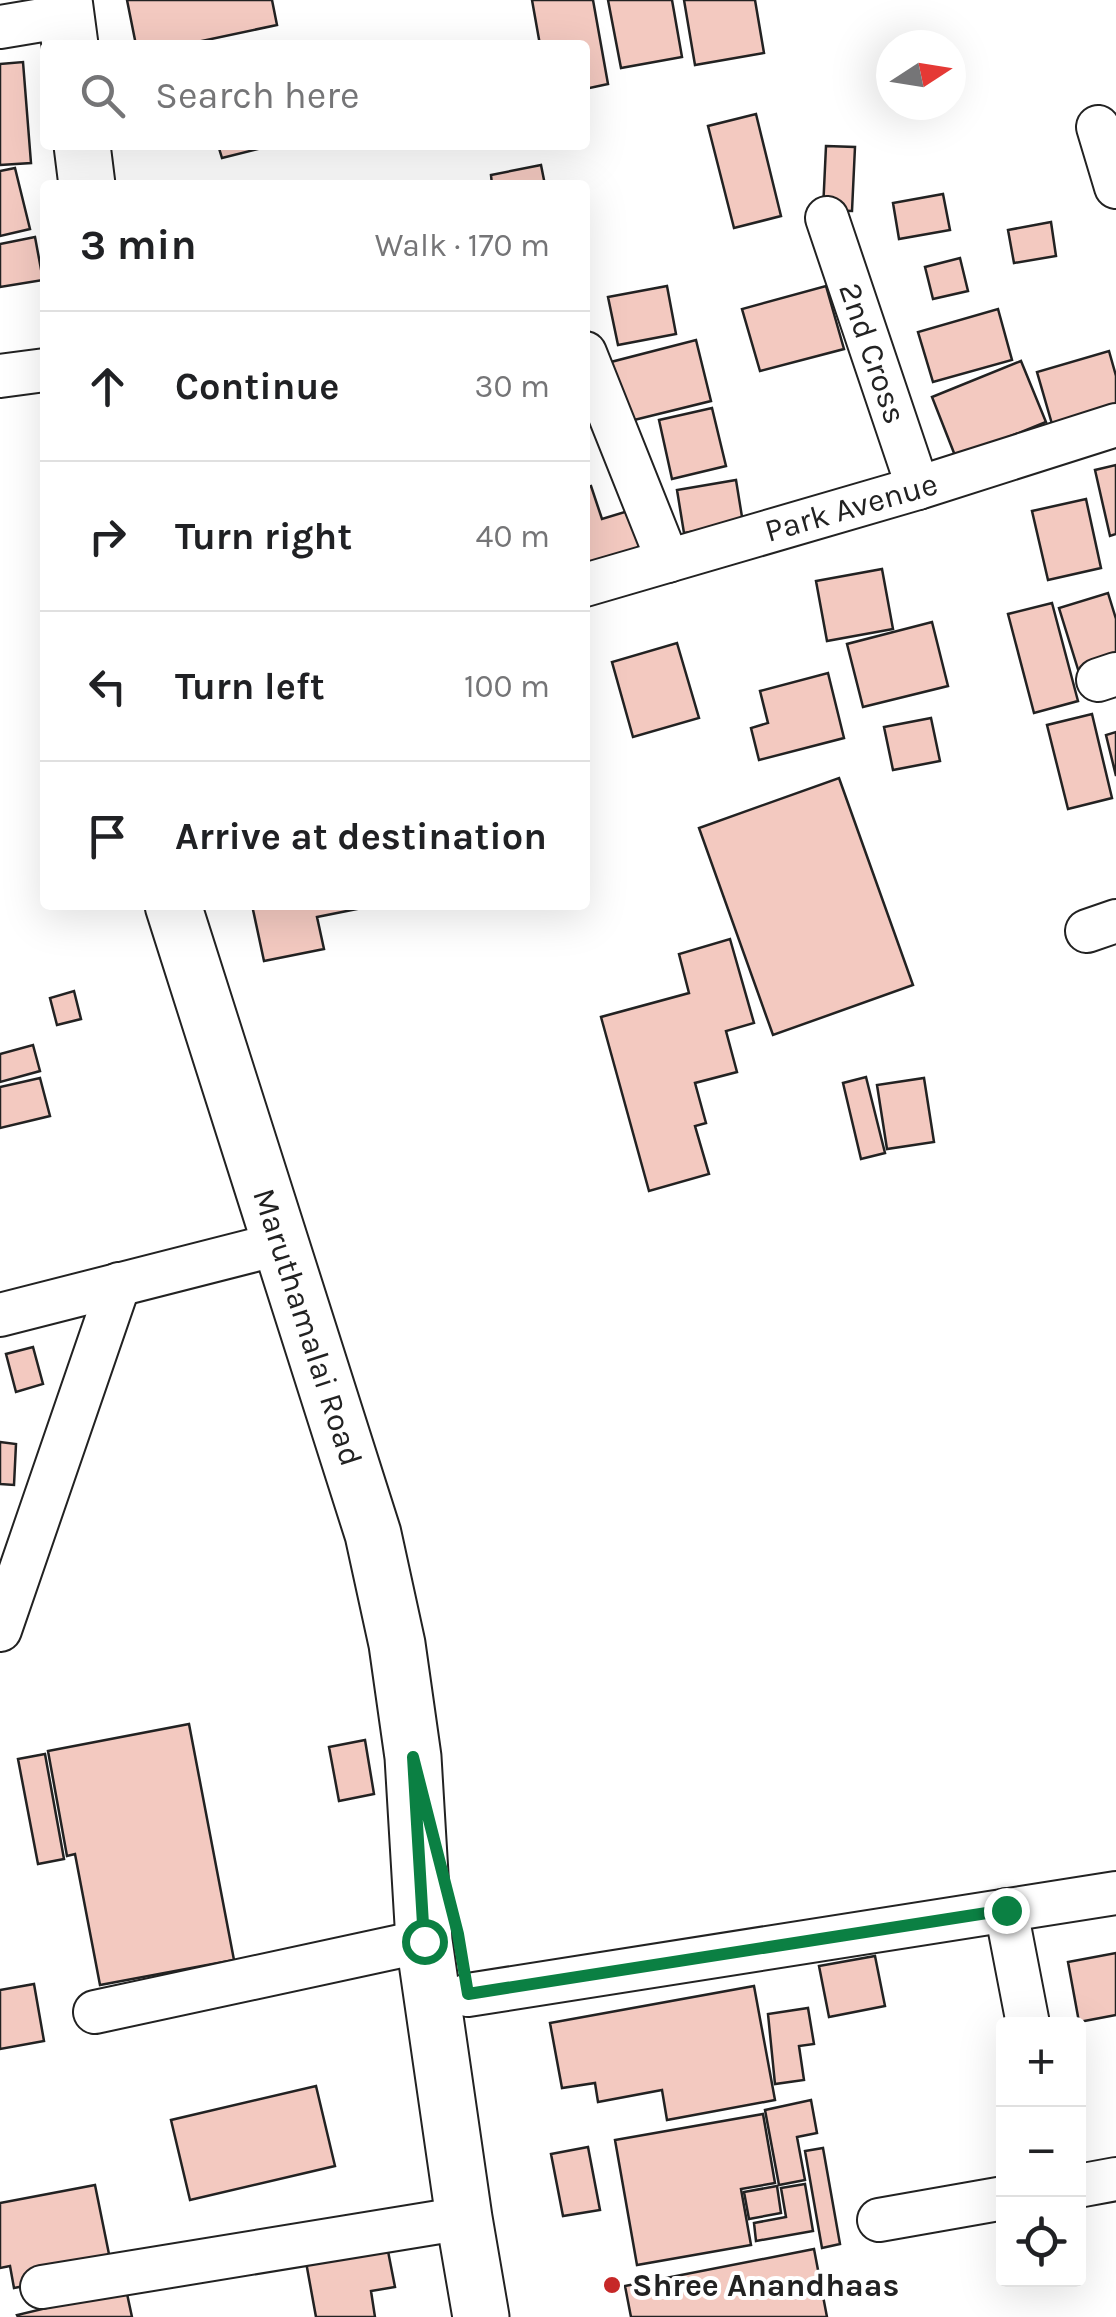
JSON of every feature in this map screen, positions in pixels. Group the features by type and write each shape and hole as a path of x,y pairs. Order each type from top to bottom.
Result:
{"main road":[{"path":"82,150 86,180"},
{"name":"Maruthamalai Road","path":"175,910 373,1534 397,1644 413,1757 424,1941 481,2317"},
{"name":"Maruthamalai Road","path":"413,1757 458,1934 518,2317"}],"street":[{"path":"0,27 66,21"},
{"path":"1098,127 1116,187"},
{"name":"2nd Cross","path":"828,218 918,488"},
{"path":"590,366 668,561"},
{"path":"0,376 40,371"},
{"name":"Park Avenue","path":"590,584 918,488 1116,424"},
{"path":"0,1316 282,1243"},
{"path":"0,1630 119,1284"},
{"path":"468,1994 1116,1893"},
{"path":"1006,1910 1027,2017"},
{"path":"95,2012 424,1941"},
{"path":"1086,2185 1116,2180"},
{"path":"879,2220 996,2199"},
{"path":"42,2287 464,2218"}],"building":[{"path":"127,0 272,0 277,25 206,40 135,40"},
{"path":"532,0 593,0 608,84 590,88 590,40 539,40"},
{"path":"608,0 672,0 682,57 621,68"},
{"path":"684,0 755,0 764,53 695,65"},
{"path":"23,62 31,163 0,165 0,64"},
{"path":"756,114 781,216 734,228 708,126"},
{"path":"826,146 855,147 852,211 823,210"},
{"path":"220,150 254,150 222,158"},
{"path":"541,165 544,180 492,180 491,175"},
{"path":"15,168 30,229 0,236 0,171"},
{"path":"943,194 950,230 899,239 893,203"},
{"path":"1051,222 1056,256 1014,263 1008,230"},
{"path":"35,237 40,280 0,287 0,244"},
{"path":"960,258 968,291 933,299 925,267"},
{"path":"667,286 676,334 618,345 608,297"},
{"path":"826,286 844,349 760,371 742,309"},
{"path":"998,309 1012,360 933,382 918,332"},
{"path":"696,340 711,401 622,423 607,363"},
{"path":"1109,351 1116,376 1116,406 1052,424 1037,372"},
{"path":"1021,361 1046,422 956,458 932,397"},
{"path":"712,408 726,466 672,479 659,420"},
{"path":"1116,465 1116,534 1110,536 1095,470"},
{"path":"736,480 743,523 684,533 677,490"},
{"path":"590,486 602,519 628,511 644,559 590,577"},
{"path":"1086,499 1101,568 1048,580 1032,511"},
{"path":"882,569 893,629 827,641 816,581"},
{"path":"1108,593 1116,619 1116,668 1081,679 1059,608"},
{"path":"1052,603 1078,701 1034,713 1008,614"},
{"path":"932,622 948,686 863,707 847,644"},
{"path":"677,643 699,718 633,737 612,662"},
{"path":"828,673 844,738 759,760 751,728 768,723 760,691"},
{"path":"1092,714 1112,798 1068,809 1047,725"},
{"path":"931,718 940,761 893,770 884,727"},
{"path":"1116,732 1116,776 1106,735"},
{"path":"839,778 913,985 773,1035 699,828"},
{"path":"253,910 352,910 317,917 324,949 264,961"},
{"path":"730,939 754,1023 726,1031 737,1072 695,1083 706,1123 695,1126 709,1174 649,1191 601,1017 689,993 679,954"},
{"path":"74,991 81,1019 57,1025 50,998"},
{"path":"33,1045 40,1071 0,1082 0,1054"},
{"path":"866,1077 885,1153 861,1159 843,1083"},
{"path":"40,1078 50,1116 0,1128 0,1087"},
{"path":"924,1078 934,1142 887,1149 877,1085"},
{"path":"33,1347 43,1384 16,1392 6,1354"},
{"path":"0,1442 16,1444 14,1485 0,1484"},
{"path":"189,1724 234,1960 100,1985 75,1854 67,1856 48,1751"},
{"path":"365,1740 374,1794 339,1801 329,1747"},
{"path":"45,1754 64,1859 38,1864 18,1759"},
{"path":"1116,1953 1116,2015 1086,2021 1086,2017 1078,2017 1068,1962"},
{"path":"875,1956 885,2006 829,2017 819,1966"},
{"path":"34,1984 44,2041 0,2049 0,1990"},
{"path":"754,1986 775,2100 667,2120 662,2090 598,2102 595,2083 562,2088 550,2023"},
{"path":"808,2008 814,2044 799,2046 804,2080 775,2084 768,2014"},
{"path":"316,2086 335,2166 190,2200 171,2120"},
{"path":"811,2100 817,2133 797,2137 805,2180 779,2185 765,2110"},
{"path":"763,2114 775,2183 741,2189 751,2245 637,2265 615,2140"},
{"path":"588,2147 600,2210 563,2216 551,2154"},
{"path":"823,2148 840,2244 822,2248 805,2151"},
{"path":"805,2184 813,2231 756,2241 754,2223 786,2217 781,2188"},
{"path":"95,2185 112,2269 14,2288 10,2266 0,2268 0,2203"},
{"path":"777,2186 781,2213 749,2219 744,2192"},
{"path":"387,2246 395,2287 371,2291 375,2317 316,2317 306,2262"},
{"path":"814,2249 827,2317 631,2317 625,2286"},
{"path":"126,2289 132,2317 17,2315"}],"place":[{"name":"Shree Anandhaas","path":"612,2285"}],"route":[{"path":"424,1941 413,1757 458,1934 468,1994 1006,1910"}]}
